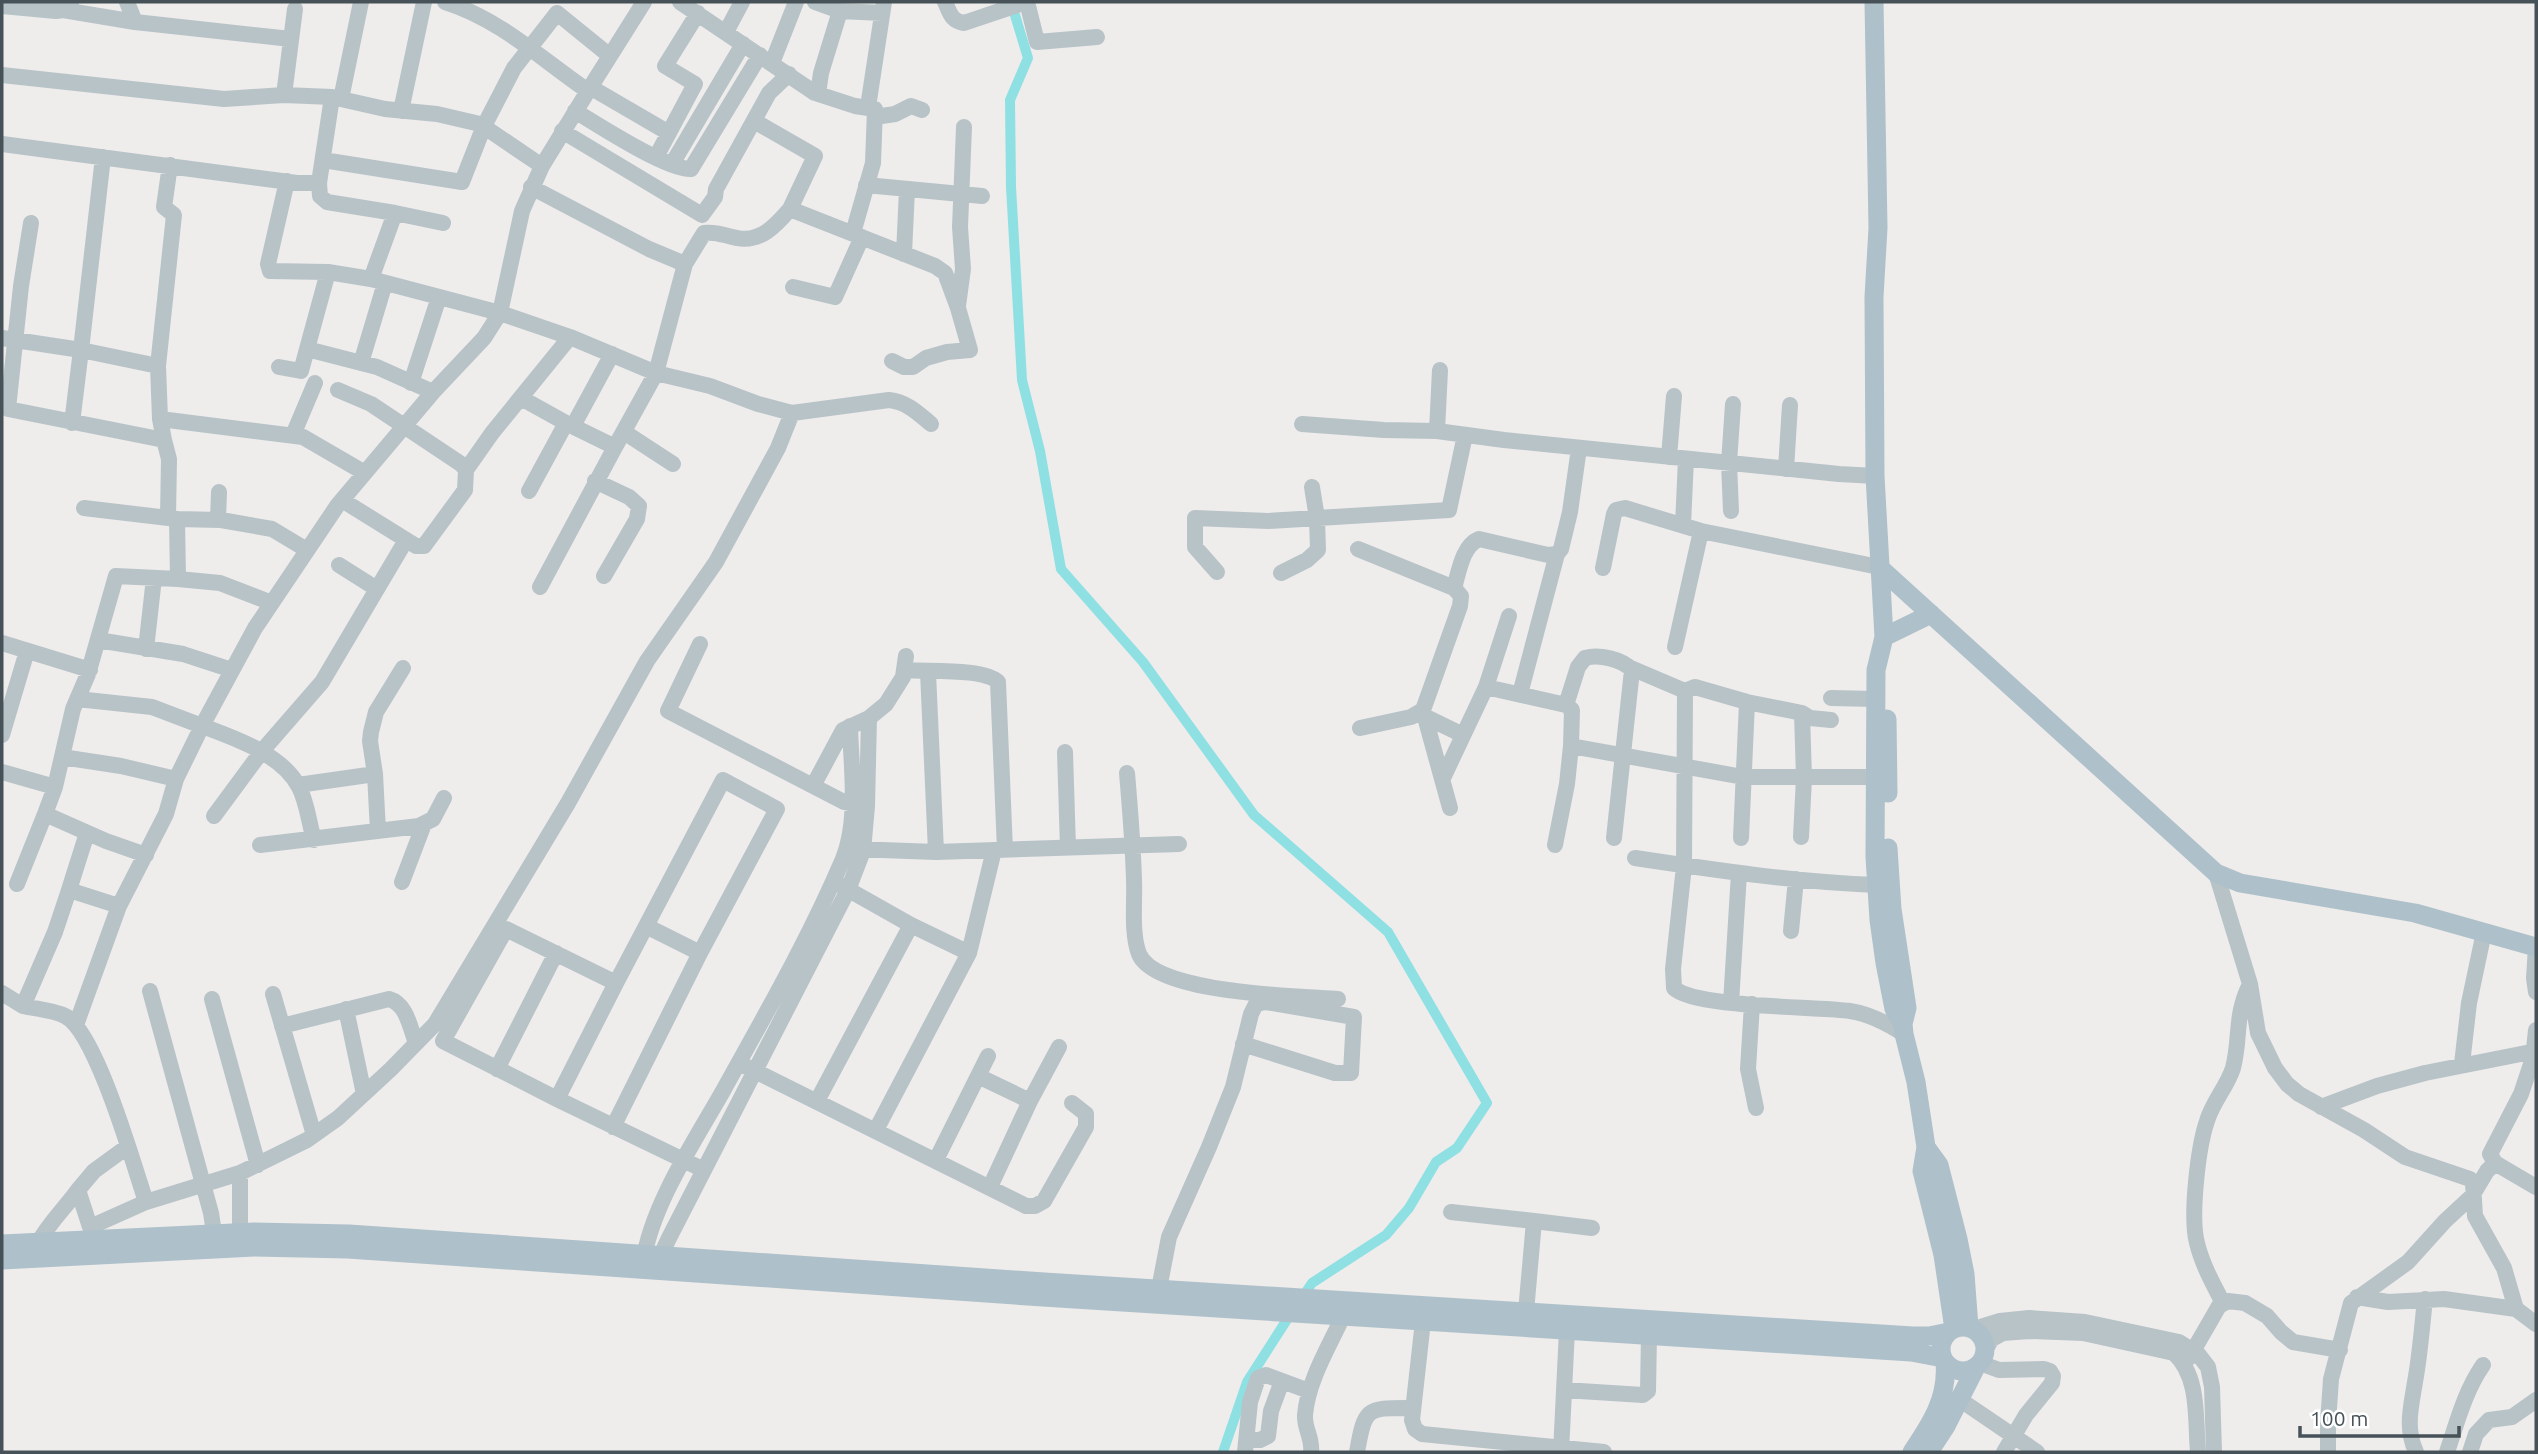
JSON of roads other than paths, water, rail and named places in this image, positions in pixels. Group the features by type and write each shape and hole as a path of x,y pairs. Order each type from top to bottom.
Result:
{"main road":[{"path":"1874,2 1878,228 1874,297 1875,476 1886,672 1888,860 1892,909 1907,1008 1904,1029"},
{"path":"1880,567 2216,873 2240,883 2415,913 2536,947"},
{"path":"1931,614 1883,643 1877,670 1876,885 1885,964 1894,1009 1904,1029 1916,1082 1930,1168 1949,1239 1965,1274 1961,1329"},
{"path":"3,1258 215,1242 240,1233 349,1234 652,1262 1343,1316 1911,1352 1944,1360 1960,1371 1981,1359"},
{"path":"3,1258 38,1242 215,1242 254,1247 652,1262 1159,1289 1913,1336 1930,1336 1961,1329 1982,1337 1981,1359 1929,1452"},
{"path":"1912,1452 1942,1401 1947,1379 1942,1341 1961,1329"}],"street":[{"path":"127,2 135,22"},
{"path":"361,2 323,160 320,196 327,202 443,223"},
{"path":"401,111 424,2"},
{"path":"449,2 508,31 589,89 669,133"},
{"path":"76,1026 119,906 166,814 176,779 255,628 342,500 484,338 500,313 522,211 531,187 562,131 644,2"},
{"path":"682,2 703,10 726,32 818,94 871,112 895,114 911,106 922,110"},
{"path":"726,32 742,2"},
{"path":"575,111 656,157 684,169 691,169 766,59 796,2"},
{"path":"793,287 835,297 858,235 866,185 873,163 871,112 883,7 835,7 815,2"},
{"path":"945,2 952,19 964,23 1020,4 1037,42 1097,37"},
{"path":"2,6 43,11 68,6 135,22 291,39"},
{"path":"284,95 291,39 301,7"},
{"path":"323,160 462,182 484,127 514,68 560,7 610,55"},
{"path":"818,94 835,7"},
{"path":"656,157 695,84 665,66 703,10"},
{"path":"672,164 743,44"},
{"path":"562,131 702,215 715,197 716,189 769,93 789,74"},
{"path":"2,75 224,99 284,95 337,98 401,111 437,114 484,127 542,166"},
{"path":"540,587 595,481 656,373 685,264 704,233 716,231 738,238 754,237 775,227 790,209 815,156 754,121"},
{"path":"958,308 963,269 960,194 964,127"},
{"path":"2,144 319,183"},
{"path":"72,423 103,157"},
{"path":"170,165 164,207 174,215 158,366 160,419 169,459 178,579"},
{"path":"287,181 268,264 270,271 328,272 378,281 500,313 570,337 656,373 710,386 792,414 889,400 900,401 931,424"},
{"path":"866,185 982,196"},
{"path":"531,187 649,249 685,264"},
{"path":"904,254 907,189"},
{"path":"790,209 935,266 945,273 970,351 947,352 926,358 913,367 904,367 892,361"},
{"path":"361,363 395,213"},
{"path":"31,223 9,339 4,414 164,440"},
{"path":"279,367 300,371 328,272"},
{"path":"411,383 439,297"},
{"path":"342,500 415,546 424,546 465,490 466,470 492,433 570,337"},
{"path":"9,339 158,366"},
{"path":"307,349 377,367 433,393"},
{"path":"529,492 612,354"},
{"path":"1437,431 1440,370"},
{"path":"293,435 315,383"},
{"path":"338,390 371,404 405,425 466,470"},
{"path":"1674,396 1683,525"},
{"path":"521,398 615,447"},
{"path":"1731,510 1729,463 1733,404"},
{"path":"1786,469 1790,405"},
{"path":"78,1190 90,1227 146,1202 240,1173 314,1135 338,1118 435,1024 568,803 647,661 716,562 778,448 792,414"},
{"path":"160,419 303,437 365,473"},
{"path":"1302,424 1437,431 1579,448 1875,476"},
{"path":"624,432 673,464"},
{"path":"1217,572 1195,547 1195,518 1268,521 1449,510 1465,435"},
{"path":"1520,694 1570,512 1579,448"},
{"path":"595,481 629,497 639,506 637,519 604,576"},
{"path":"1281,573 1307,560 1318,550 1312,487"},
{"path":"218,520 219,492"},
{"path":"85,508 172,518 218,520 272,529 307,550"},
{"path":"1603,568 1614,514 1616,509 1625,508 1701,531 1880,567"},
{"path":"1675,647 1701,531"},
{"path":"1454,588 1467,548 1472,541 1479,539 1548,555 1557,554"},
{"path":"214,816 262,751 322,682 406,540"},
{"path":"1358,549 1454,588 1461,596 1424,713 1450,808"},
{"path":"339,565 377,589"},
{"path":"18,884 55,787 72,709 90,670 116,576 220,583 272,603"},
{"path":"146,649 154,578"},
{"path":"1443,778 1486,687 1509,617"},
{"path":"98,640 183,654 232,670"},
{"path":"2,643 90,670"},
{"path":"700,644 668,711 844,802 860,805"},
{"path":"2,735 5,710 27,650"},
{"path":"1566,705 1578,667 1585,658 1595,656 1625,663 1685,691 1695,687 1747,702 1802,713 1810,718 1831,720"},
{"path":"813,786 836,739 850,726 869,718 886,704 906,663 928,672 978,673 993,677 998,682 999,850 969,953 876,1130"},
{"path":"378,831 370,741 376,712 403,668"},
{"path":"1614,838 1633,676 1631,668"},
{"path":"928,672 936,852"},
{"path":"1486,687 1566,705 1572,710 1567,784 1555,845"},
{"path":"1685,691 1684,866 1673,969 1674,988 1685,995 1731,1003 1851,1011 1904,1029"},
{"path":"1831,698 1875,699"},
{"path":"77,699 152,707 262,751 299,785 314,840"},
{"path":"1741,838 1747,702"},
{"path":"1360,728 1424,713"},
{"path":"1424,713 1463,735"},
{"path":"1801,837 1804,778 1802,713"},
{"path":"652,1262 704,1170 848,890 869,718"},
{"path":"850,726 860,805"},
{"path":"1571,746 1743,776 1875,777"},
{"path":"1065,752 1068,848"},
{"path":"62,757 121,766 176,779"},
{"path":"2,772 55,787"},
{"path":"1127,773 1138,953 1143,960 1154,969 1179,979 1230,991 1338,999"},
{"path":"299,785 375,774"},
{"path":"557,1099 723,780 777,808 700,953 613,1127"},
{"path":"402,882 424,824 437,813 444,799"},
{"path":"45,814 146,855"},
{"path":"260,845 424,824"},
{"path":"23,1006 55,932 88,832"},
{"path":"855,849 936,852 1180,844"},
{"path":"652,1262 652,1226 683,1161 834,881 855,849"},
{"path":"1635,858 1739,873 1876,885"},
{"path":"1731,1003 1739,873"},
{"path":"2216,873 2250,984 2258,1032 2275,1068 2299,1094 2364,1130 2405,1157 2470,1179 2473,1184 2474,1216 2504,1268 2516,1309"},
{"path":"1791,931 1796,879"},
{"path":"834,881 911,925 969,953"},
{"path":"69,890 119,906"},
{"path":"817,1101 911,925"},
{"path":"646,926 700,953"},
{"path":"616,983 506,929 443,1041 704,1170"},
{"path":"2462,1064 2469,1003 2484,932"},
{"path":"2536,947 2536,992"},
{"path":"497,1069 556,953"},
{"path":"2219,1307 2197,1243 2195,1206 2203,1133 2214,1102 2228,1083 2241,1002 2250,984"},
{"path":"150,991 211,1213 215,1242"},
{"path":"2,993 23,1006 66,1016 76,1026 101,1069 146,1202"},
{"path":"273,994 314,1135"},
{"path":"212,999 258,1164"},
{"path":"282,1026 389,999 397,1001 403,1008 416,1043"},
{"path":"1159,1289 1170,1237 1228,1099 1251,1014 1256,1004 1266,1002 1354,1017 1351,1073 1335,1073 1243,1044"},
{"path":"1752,1004 1748,1069 1756,1108"},
{"path":"346,1009 364,1094"},
{"path":"2536,1030 2535,1051 2521,1094 2491,1150 2491,1159 2495,1163 2536,1187"},
{"path":"990,1188 1030,1101 1059,1047"},
{"path":"2321,1107 2377,1086 2462,1064 2535,1051"},
{"path":"936,1160 988,1056"},
{"path":"738,1063 1026,1206 1035,1206 1044,1201 1086,1127 1086,1114 1073,1103"},
{"path":"978,1076 1030,1101"},
{"path":"38,1242 46,1228 65,1209 94,1171 127,1147"},
{"path":"2328,1452 2331,1379 2351,1303 2408,1262 2472,1196 2495,1163"},
{"path":"240,1173 240,1233"},
{"path":"1451,1212 1592,1228"},
{"path":"1525,1312 1534,1221"},
{"path":"2357,1297 2388,1302 2444,1299 2516,1309 2536,1324"},
{"path":"2416,1452 2410,1439 2409,1411 2415,1385 2425,1299"},
{"path":"2190,1357 2219,1307 2237,1301 2267,1316 2293,1342 2340,1350"},
{"path":"1311,1452 1312,1444 1305,1424 1309,1391 1343,1316"},
{"path":"1961,1329 2029,1318 2085,1322 2179,1342 2190,1357 2198,1452"},
{"path":"1423,1321 1412,1420 1415,1429 1422,1434 1561,1450 1604,1452"},
{"path":"1561,1450 1567,1330"},
{"path":"2004,1452 2052,1383 2053,1376 2050,1371 2044,1369 1999,1370 1981,1359 1992,1339 2003,1333 2029,1331 2083,1333 2190,1357 2208,1367 2212,1387 2214,1452"},
{"path":"1564,1391 1643,1395 1648,1391 1649,1383 1649,1335"},
{"path":"2447,1452 2472,1381 2483,1365"},
{"path":"1282,1381 1271,1411 1268,1436 1246,1446 1250,1402 1258,1378 1266,1375 1309,1391"},
{"path":"1959,1399 2037,1452"},
{"path":"2470,1452 2476,1434 2489,1420 2512,1417 2536,1400"},
{"path":"1357,1452 1366,1415 1371,1411 1413,1408"}],"waterway":[{"path":"1011,2 1028,58 1010,100 1011,187 1022,380 1040,451 1061,569 1143,662 1254,815 1388,932 1487,1103 1457,1148 1436,1162 1409,1208 1386,1235 1312,1283 1306,1292"},
{"path":"1223,1452 1247,1382 1288,1318"}]}
